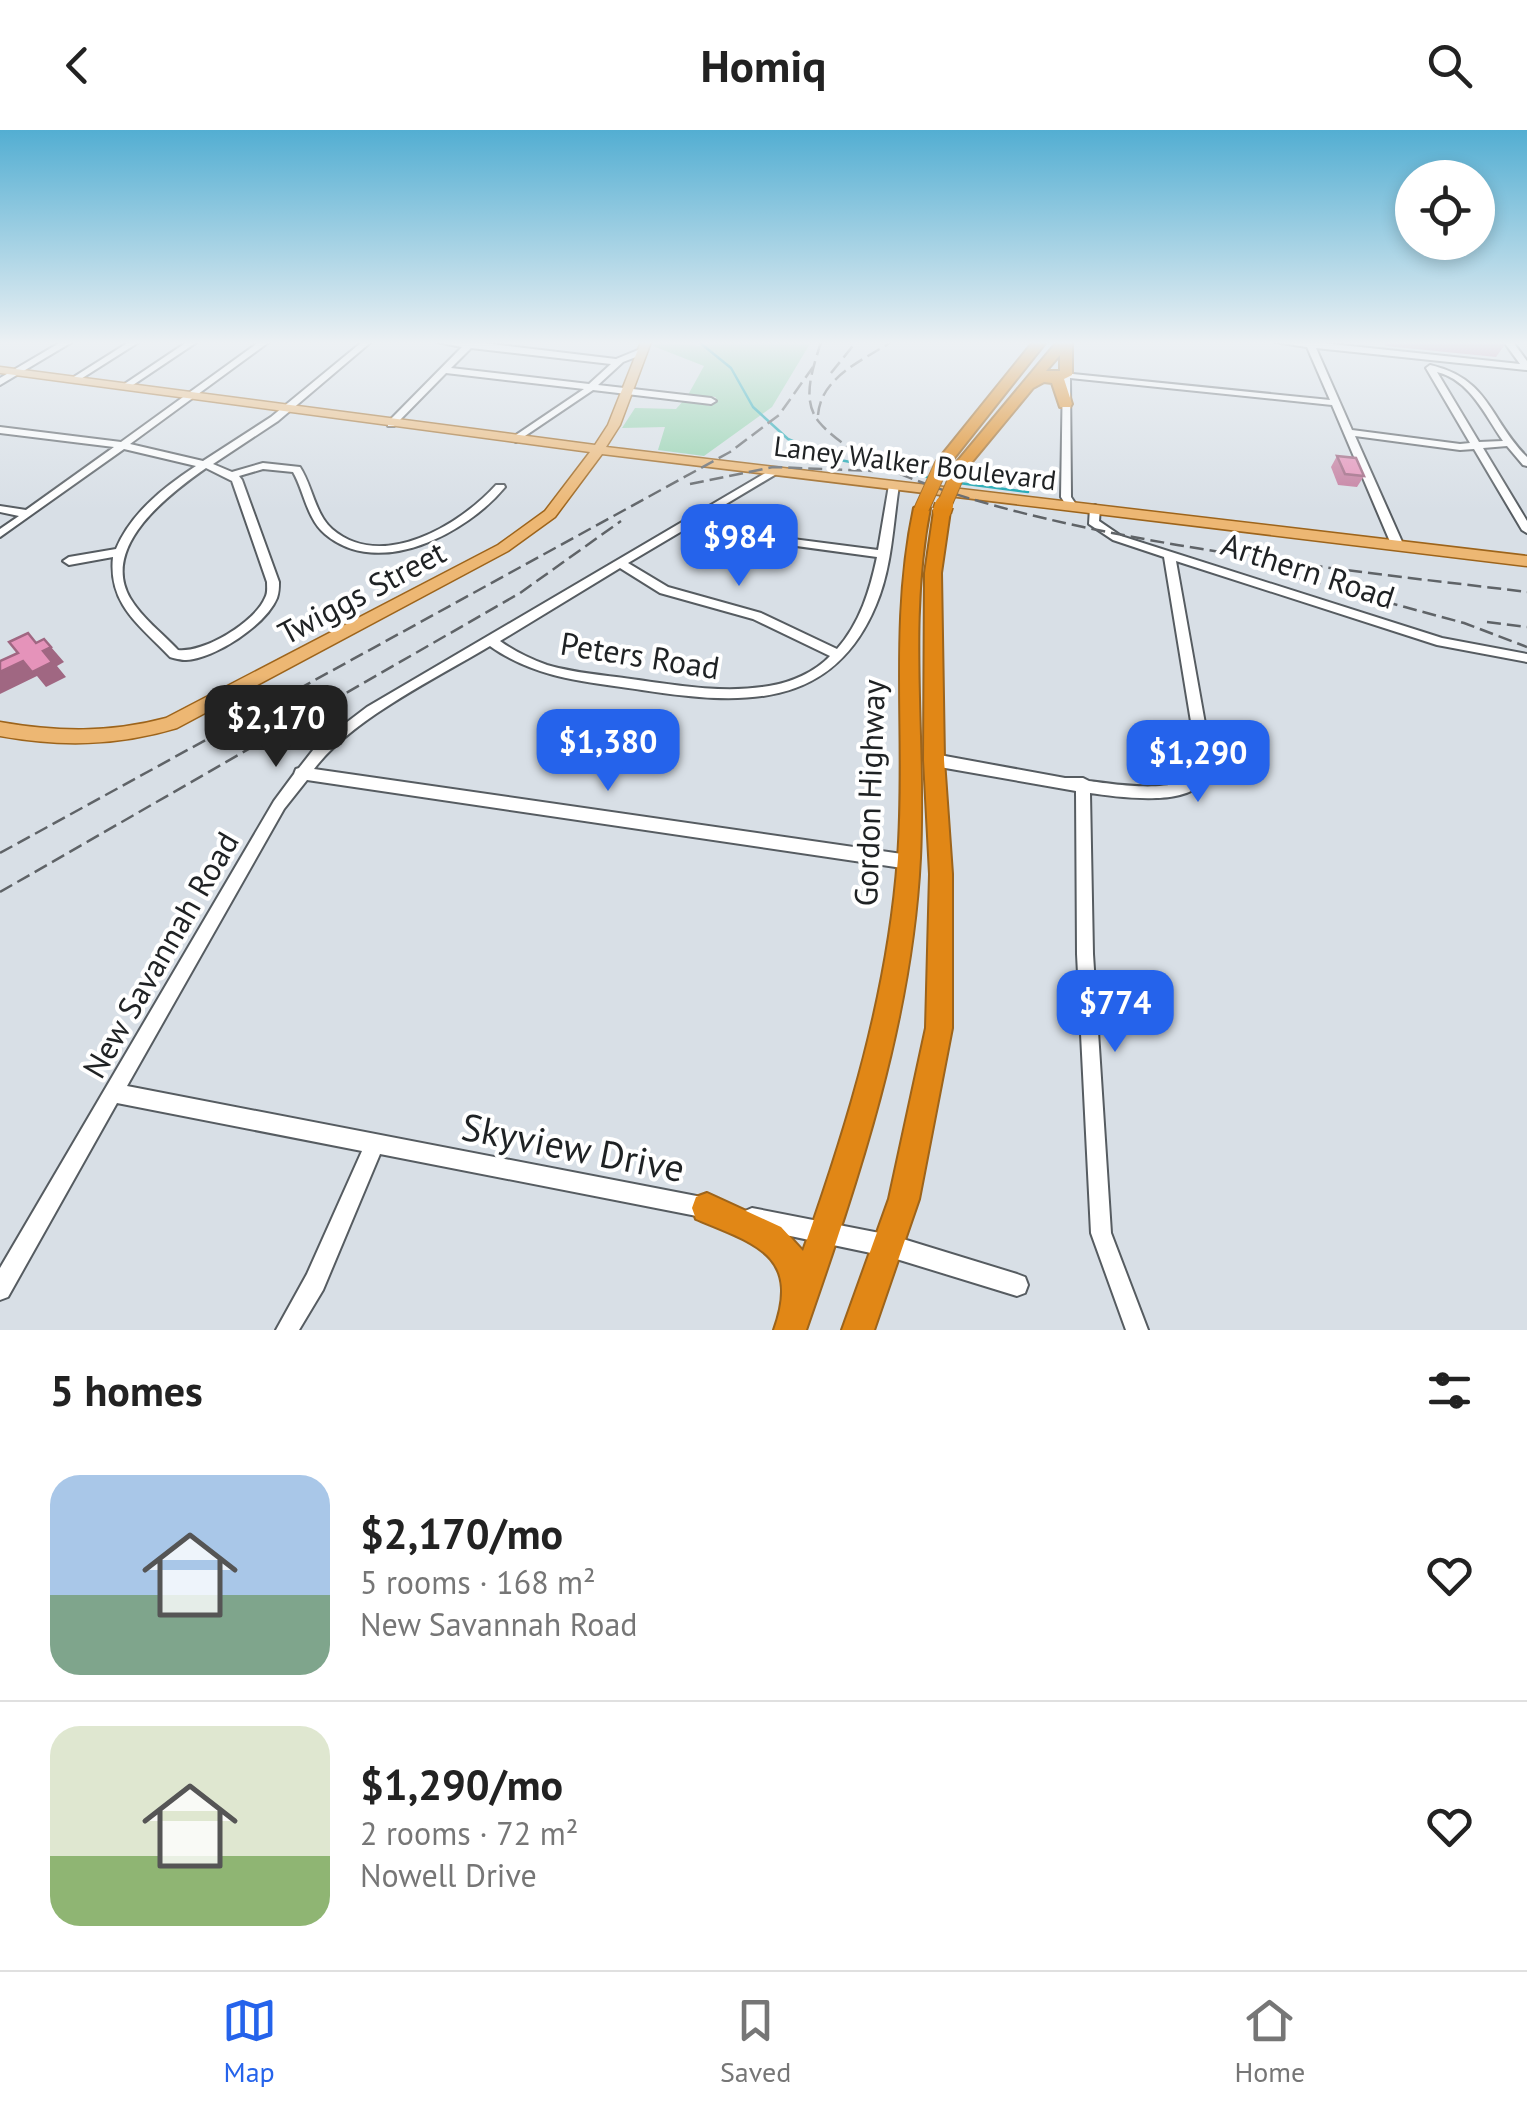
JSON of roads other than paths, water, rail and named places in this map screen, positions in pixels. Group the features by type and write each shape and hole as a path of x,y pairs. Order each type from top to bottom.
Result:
{"highway":[{"name":"Gordon Highway","path":"793,1320 825,1234 879,1040 908,862 910,574 932,510 942,464 995,398"},
{"name":"Gordon Highway","path":"858,1330 890,1246 917,1146 939,1028 941,874 934,760 932,510 966,459 1018,398"},
{"path":"966,459 1021,398"},
{"path":"1063,398 1065,404"},
{"path":"708,1208 768,1234 782,1246 796,1267 793,1320"}],"main road":[{"name":"Laney Walker Boulevard","path":"204,398 774,472 1527,561"},
{"name":"Twiggs Street","path":"0,728 90,740 147,730 198,712 522,536 558,505 598,450 624,398"}],"street":[{"path":"0,534 187,398"},
{"path":"235,478 273,582 273,595 246,628 183,657 174,654 121,592 117,577 121,552 145,513 203,465 299,398"},
{"path":"391,424 417,398"},
{"path":"516,439 576,398"},
{"path":"683,398 711,401"},
{"path":"1065,398 1066,497 1072,506"},
{"path":"1295,398 1335,402"},
{"path":"1333,398 1397,544"},
{"path":"1447,398 1527,530"},
{"path":"1478,398 1527,462"},
{"path":"0,430 121,446 203,465 235,478 274,466 299,472 322,524 331,534 367,546 407,544 443,534 480,511 500,487"},
{"path":"1348,432 1446,446 1509,443"},
{"name":"New Savannah Road","path":"0,1289 301,773 355,722 774,472"},
{"name":"Peters Road","path":"490,640 533,668 726,698 785,688 812,675 837,654 867,612 894,485"},
{"name":"Arthern Road","path":"1096,508 1091,518 1104,531 1169,554 1440,642 1527,658"},
{"path":"0,509 28,514"},
{"path":"702,513 752,537 882,554"},
{"path":"69,560 121,552"},
{"path":"934,760 1083,784 1170,792 1190,784 1204,768 1169,554"},
{"path":"620,562 664,590 758,616 837,654"},
{"path":"301,773 908,862"},
{"path":"1083,784 1086,954 1102,1234 1137,1330"},
{"name":"Skyview Drive","path":"114,1093 890,1246 1017,1285"},
{"path":"287,1330 315,1282 374,1146"}],"waterway":[{"path":"748,398 788,439 835,459 932,478"},
{"path":"959,483 1028,492"}],"railway":[{"path":"0,853 730,452 779,415 791,398"},
{"path":"810,398 819,422 870,460 947,491 1044,518 1262,558 1527,592"},
{"path":"818,415 823,398"},
{"path":"690,484 773,467 873,471"},
{"path":"0,892 520,593 621,521"},
{"path":"1268,570 1464,623 1527,647"},
{"path":"1487,622 1527,627"}]}
